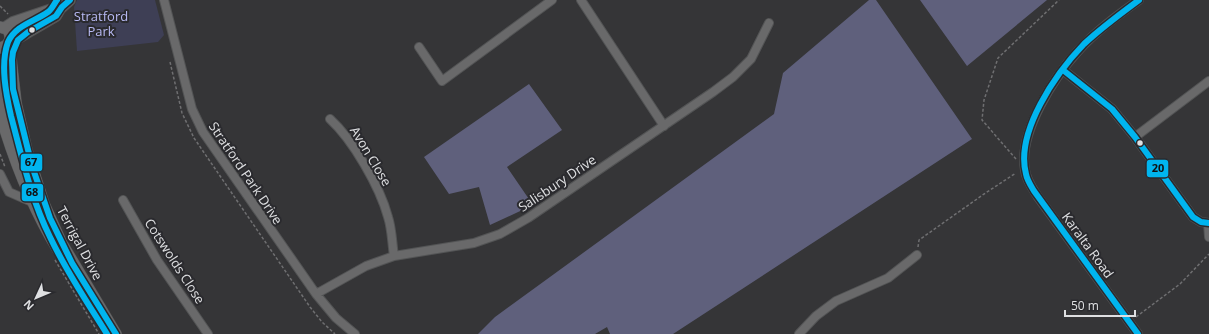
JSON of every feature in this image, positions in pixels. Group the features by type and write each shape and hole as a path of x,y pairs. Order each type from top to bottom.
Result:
{"main road":[{"path":"2,25 10,34 10,44"},
{"name":"Terrigal Drive","path":"10,44 16,103 27,151 44,204 61,242 116,334"},
{"name":"Terrigal Drive","path":"0,73 4,105 18,154 18,165"},
{"name":"Terrigal Drive","path":"0,113 13,155 32,202 50,237 107,334"}],"street":[{"path":"10,44 56,16 60,9 70,0"},
{"name":"Stratford Park Drive","path":"164,0 192,109 202,132 316,294 336,318 355,334"},
{"path":"419,48 442,81 552,0"},
{"path":"1024,168 1026,143 1030,128 1042,102 1063,70 1088,40 1139,0"},
{"path":"584,1 664,126"},
{"path":"2,25 55,8 60,9"},
{"name":"Salisbury Drive","path":"316,294 366,266 394,256 474,243 500,234 528,218 664,126 733,77 751,59 769,23"},
{"path":"1063,70 1112,109 1135,137 1193,217 1201,222 1208,223 1209,237"},
{"path":"1135,137 1209,81"},
{"name":"Avon Close","path":"330,119 339,128 376,185 388,218 394,256"},
{"name":"Karalta Road","path":"1024,168 1029,183 1038,197 1138,334"},
{"path":"0,174 9,192 32,202"},
{"name":"Cotswolds Close","path":"123,200 157,260 208,334"},
{"path":"799,334 816,316 836,301 888,278 917,255"}],"path":[{"path":"917,255 919,240 1024,168 982,120 984,100 998,58 1059,0"},
{"path":"1129,322 1180,284 1209,254"}],"green space":[{"name":"Stratford Park","path":"77,0 155,0 164,35 158,42 77,51 74,7"}],"shaded area":[{"path":"869,0 876,0 972,139 673,334 610,334 607,327 595,334 478,334 495,317 774,114 783,73"},
{"path":"920,0 1047,0 967,66"},
{"path":"529,84 562,130 507,167 533,205 490,225 479,187 449,194 424,157"}],"transit line":[{"name":"68","path":"57,0 48,12 26,24 11,36 4,60 6,89 11,116 23,162 43,223 56,250 107,334"},
{"name":"67","path":"70,0 62,7 56,16 28,32 18,40 13,52 12,60 13,89 32,166 50,218 72,263 116,334"},
{"name":"20","path":"1138,334 1034,191 1029,183 1024,158 1026,140 1032,122 1050,87 1073,56 1090,38 1139,0"},
{"name":"20","path":"1063,70 1112,109 1135,137 1193,217 1201,222 1209,223"}]}
